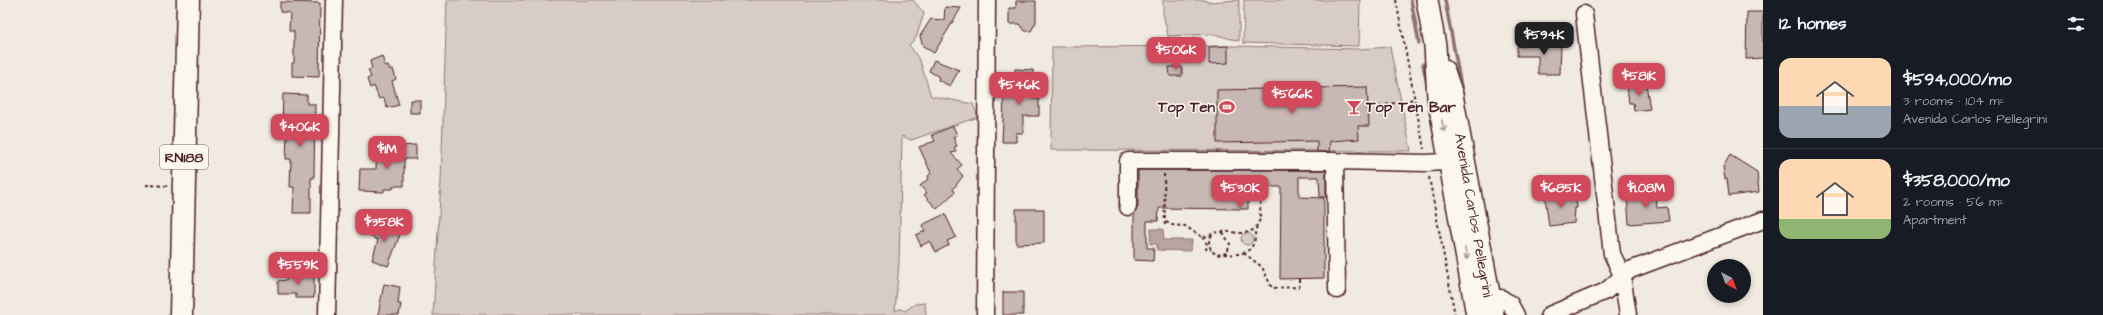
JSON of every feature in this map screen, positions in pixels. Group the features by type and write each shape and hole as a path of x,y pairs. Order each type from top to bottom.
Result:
{"highway":[{"name":"RN188","path":"181,315 188,0"}],"main road":[{"name":"Avenida Carlos Pellegrini","path":"1427,0 1435,46 1452,95 1457,161 1483,307"}],"street":[{"path":"327,315 334,0"},
{"path":"985,315 988,0"},
{"path":"1584,14 1612,254 1622,275 1628,315"},
{"path":"1128,207 1128,161 1457,161"},
{"path":"1335,161 1337,290"},
{"path":"1549,315 1606,291 1622,275 1630,270 1763,220"},
{"path":"1483,307 1501,298 1510,304 1516,315"}],"path":[{"path":"1396,0 1455,315"},
{"path":"1380,106 1414,99"},
{"path":"1164,161 1165,227"},
{"path":"1212,234 1206,249 1211,250 1217,255 1244,253 1254,244 1254,234 1262,213 1260,161"},
{"path":"146,185 183,187"},
{"path":"1166,222 1172,225 1185,226 1202,237 1211,250"},
{"path":"1202,237 1222,231 1244,233 1251,231 1258,225"},
{"path":"1222,231 1228,238 1230,244 1229,251"},
{"path":"1251,231 1254,234"},
{"path":"1228,238 1232,233"},
{"path":"1223,254 1229,251"},
{"path":"1229,251 1232,254"},
{"path":"1244,253 1262,266 1272,288 1299,288 1299,279"}],"shaded area":[{"path":"447,0 913,0 924,13 916,38 909,45 920,61 931,96 973,104 978,117 911,140 902,136 899,263 895,311 900,309 905,311 915,304 925,303 926,315 433,315 441,181"},
{"path":"1163,0 1205,0 1207,2 1239,0 1239,41 1213,34 1168,36 1163,13"},
{"path":"1244,0 1360,0 1359,46 1243,43"},
{"name":"Top Ten","path":"1231,46 1359,49 1390,47 1411,151 1051,150 1052,47"},
{"path":"1151,229 1163,229 1164,240 1192,240 1191,251 1157,250 1157,244 1150,244"},
{"path":"1245,233 1249,233 1253,239 1249,245 1245,245 1241,241 1241,237"}],"building":[{"path":"1016,1 1036,1 1036,22 1031,31 1025,31 1020,24 1009,24 1009,8 1016,8"},
{"path":"280,2 320,3 319,77 292,76 292,63 294,63 294,31 289,31 290,13 280,12"},
{"path":"945,7 961,8 934,53 923,46 920,36 931,19 944,20"},
{"path":"1747,12 1763,12 1763,58 1746,59"},
{"path":"1525,43 1561,44 1560,74 1538,74 1538,56 1517,56 1517,46 1525,46"},
{"path":"1228,46 1228,63 1209,64 1209,47"},
{"path":"382,56 385,66 388,66 390,70 393,69 396,79 392,81 399,105 387,108 384,98 379,99 374,86 370,88 367,79 371,77 368,70 372,69 370,61"},
{"path":"934,60 959,70 950,86 938,80 939,77 929,71"},
{"path":"1169,67 1182,67 1182,76 1170,76"},
{"path":"1015,69 1033,70 1033,99 1039,99 1039,116 1023,116 1023,133 1016,133 1016,142 1002,142 1004,98 1016,98"},
{"path":"1646,84 1650,109 1634,111 1633,103 1629,103 1627,86"},
{"path":"1367,87 1369,126 1358,126 1359,139 1330,141 1329,152 1317,152 1317,141 1217,143 1217,90"},
{"path":"283,94 307,95 307,104 315,104 314,178 311,178 311,213 293,213 294,187 290,187 291,159 286,159 287,133 284,133 284,126 282,126"},
{"path":"410,100 420,100 420,113 410,113"},
{"path":"953,126 957,135 953,137 957,146 954,148 956,152 951,153 962,165 957,169 963,176 953,189 955,192 937,209 924,195 927,193 920,186 929,178 928,176 931,173 919,147 935,141 932,135"},
{"path":"416,145 416,159 404,159 404,186 393,186 393,189 384,189 384,192 359,191 360,169 376,169 377,149 402,149 402,146"},
{"path":"1730,155 1757,172 1759,192 1729,196 1727,179 1725,179 1723,167"},
{"path":"1138,170 1326,170 1326,197 1320,197 1319,177 1299,177 1299,197 1324,198 1324,278 1280,279 1281,187 1248,187 1248,209 1159,208 1158,221 1147,221 1147,248 1154,248 1153,261 1134,260 1134,214 1138,207"},
{"path":"1656,190 1657,208 1667,207 1669,221 1629,224 1627,195"},
{"path":"1575,194 1577,208 1575,208 1574,223 1549,226 1545,197"},
{"path":"1016,209 1044,209 1044,243 1016,244"},
{"path":"945,214 956,237 947,241 949,245 936,252 930,241 921,246 916,235 925,231 922,225"},
{"path":"373,223 401,232 388,266 372,260 378,240 369,236"},
{"path":"287,274 314,274 314,298 296,298 296,294 278,294 278,281 287,280"},
{"path":"384,284 400,287 398,304 401,304 399,315 378,315"},
{"path":"1003,292 1023,292 1023,315 1003,315"}],"waterway":[{"path":"1411,0 1419,43"},
{"path":"1445,0 1463,97"},
{"path":"1423,64 1428,90"}],"place":[{"name":"Top Ten","path":"1227,107"},
{"name":"Top Ten Bar","path":"1354,107"}]}
